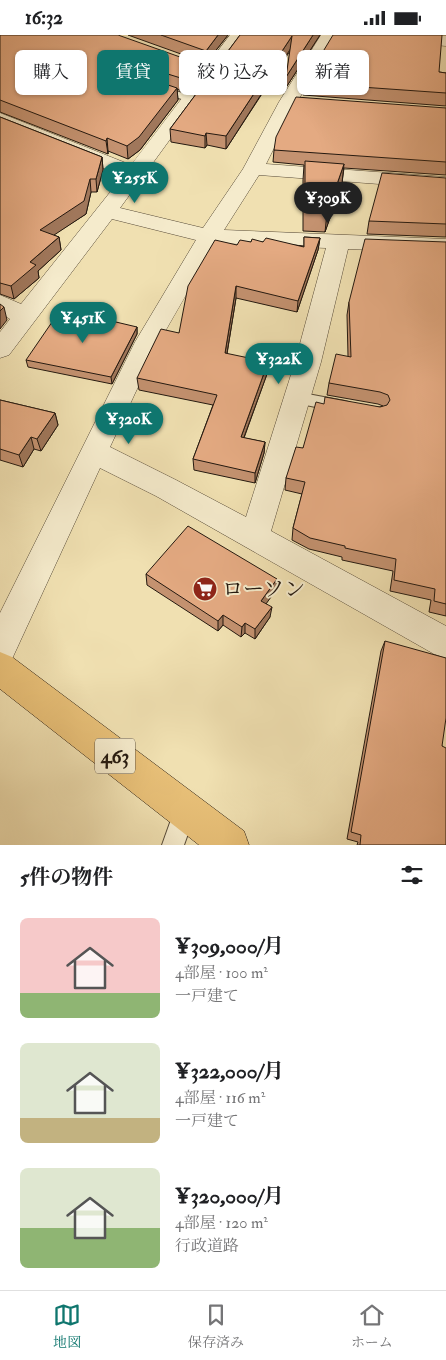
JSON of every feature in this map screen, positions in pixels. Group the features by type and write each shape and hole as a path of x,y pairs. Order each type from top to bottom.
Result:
{"highway":[{"name":"463","path":"0,668 230,845"}],"street":[{"path":"0,349 191,99 201,69 238,35"},
{"path":"0,648 147,342 210,236 253,169 288,102 329,35"},
{"path":"379,35 446,41"},
{"path":"288,102 308,104"},
{"path":"0,119 135,174"},
{"path":"253,169 446,183"},
{"path":"106,211 210,236 446,247"},
{"path":"255,536 297,398 338,243"},
{"path":"0,303 25,317"},
{"path":"94,452 255,536 446,643"}],"lane":[{"path":"169,92 191,99"},
{"path":"297,398 359,409"},
{"path":"173,845 185,811"}],"building":[{"path":"0,35 118,35 160,50 97,50 97,95 169,95 169,85 177,88 139,137 127,146 107,138 106,141 0,100"},
{"path":"161,35 218,35 207,50"},
{"path":"240,35 313,35 303,50 297,50 297,60 287,75 292,36 283,50 229,50"},
{"path":"333,35 442,35 439,72 446,73 446,93 369,88 369,50 324,50"},
{"path":"169,53 179,57 179,77 169,74"},
{"path":"195,95 253,95 226,136 206,133 205,136 170,129"},
{"path":"296,97 446,108 446,162 274,150 276,137"},
{"path":"0,117 102,157 96,179 90,179 84,201 40,230 59,237 30,262 36,265 11,286 0,283"},
{"path":"305,161 344,164 327,213 305,212"},
{"path":"382,173 446,178 446,224 369,221"},
{"path":"304,237 320,238 298,301 236,286 225,353 268,362 241,437 265,442 255,473 193,459 217,395 137,378 161,329 179,333 188,286 215,240 237,245 240,240 251,242 252,239 263,242 266,238 304,247"},
{"path":"365,239 446,242 446,604 434,601 435,589 394,580 396,559 310,538 293,528 305,482 286,478 296,447 303,448 316,402 324,404 325,397 380,407 387,405 390,400 388,395 380,392 329,383 336,354 351,357 349,302"},
{"path":"61,309 137,327 111,377 26,360"},
{"path":"0,400 55,413 37,439 31,437 19,455 0,449"},
{"path":"188,526 277,579 261,601 272,607 255,629 245,623 242,627 223,615 218,621 146,574"},
{"path":"385,641 446,658 446,718 442,746 446,748 446,845 360,845 361,835 351,832"}],"place":[{"name":"ローソン","path":"205,589"}]}
